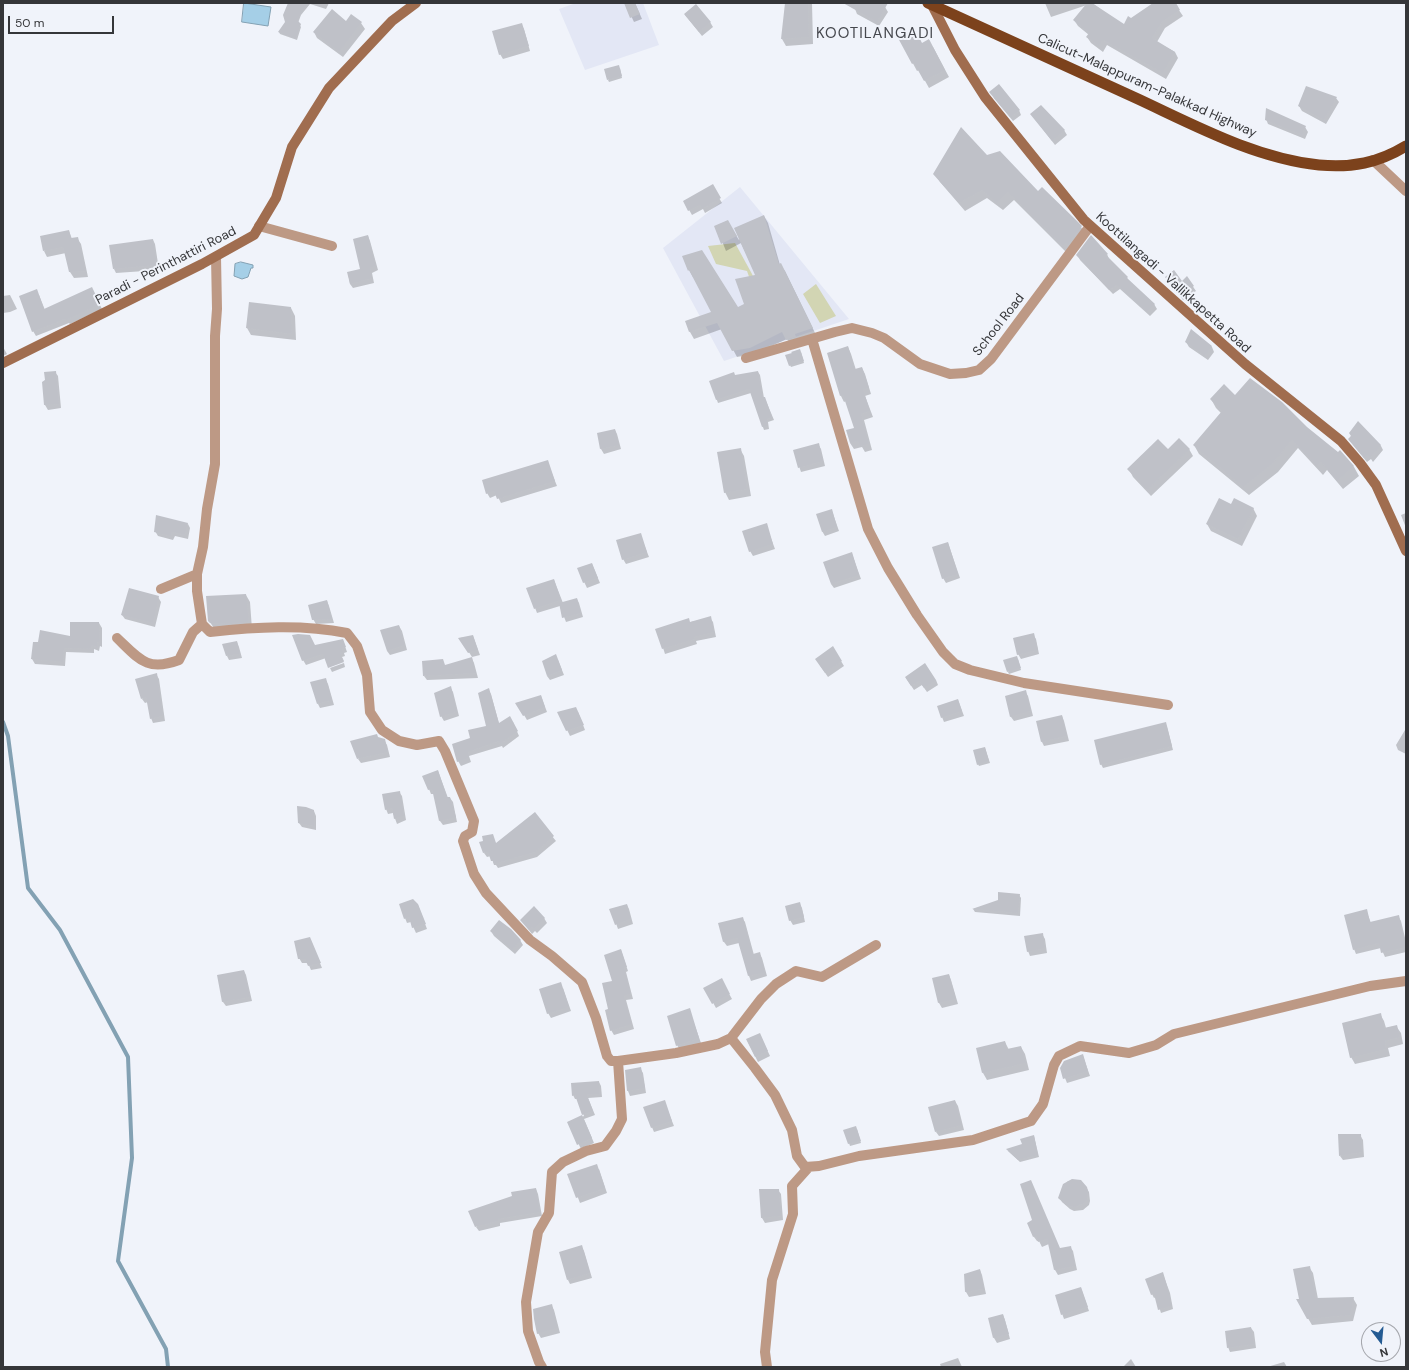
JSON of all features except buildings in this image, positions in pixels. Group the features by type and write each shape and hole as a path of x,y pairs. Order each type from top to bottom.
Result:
{"highway":[{"name":"Calicut-Malappuram-Palakkad Highway","path":"930,4 1228,140 1281,158 1320,165 1357,166 1391,155 1406,146"}],"main road":[{"name":"Paradi - Perinthattiri Road","path":"3,363 216,256 254,235 276,198 292,147 329,88 392,21 416,3"},
{"name":"Koottilangadi - Vallikkapetta Road","path":"930,4 955,50 985,97 1084,220 1245,364 1341,441 1360,463 1376,486 1406,551"}],"street":[{"path":"1373,160 1406,191"},
{"path":"259,226 332,246"},
{"name":"School Road","path":"746,358 852,328 884,338 920,364 950,374 966,374 979,370 991,359 1090,226"},
{"path":"216,256 217,309 215,336 215,464 206,509 203,547 197,574 197,592 202,624 210,632 252,627 290,627 330,630 347,633 357,646 367,676 370,712 382,730 400,741 417,745 439,741 474,821 472,832 465,836 463,841 474,874 486,893 530,940 552,956 582,982 596,1018 607,1056 611,1061 676,1053 718,1044 731,1038 766,994 776,984 796,971 822,977 876,944"},
{"path":"812,339 868,529 892,575 917,615 947,656 955,664 970,670 1016,681 1168,705"},
{"path":"161,589 197,574"},
{"path":"117,638 144,663 165,665 179,660 193,632 202,624"},
{"path":"731,1038 775,1095 792,1130 797,1156 805,1167 808,1167 819,1166 859,1156 973,1140 1032,1121 1043,1104 1054,1065 1059,1056 1080,1046 1129,1053 1156,1045 1174,1034 1370,986 1406,981"},
{"path":"542,1367 528,1331 526,1302 538,1232 549,1213 552,1172 563,1162 586,1151 605,1146 616,1131 622,1119 618,1061"},
{"path":"767,1367 765,1352 772,1280 793,1214 792,1186 808,1167"}],"shaded area":[{"path":"576,3 643,3 659,45 585,70 559,9"},
{"path":"740,187 849,319 724,361 663,248"}],"green space":[{"path":"735,243 752,274 775,327 768,330 747,271 716,264 708,246"},
{"path":"816,284 836,316 820,323 803,294"}],"water":[{"path":"244,3 271,7 268,26 242,22"},
{"path":"241,262 253,265 248,277 242,279 234,276 235,264"}],"waterway":[{"path":"3,722 8,736 28,888 60,930 128,1057 132,1158 118,1261 166,1349 168,1367"}],"district":[{"name":"KOOTILANGADI","path":"875,34"}]}
